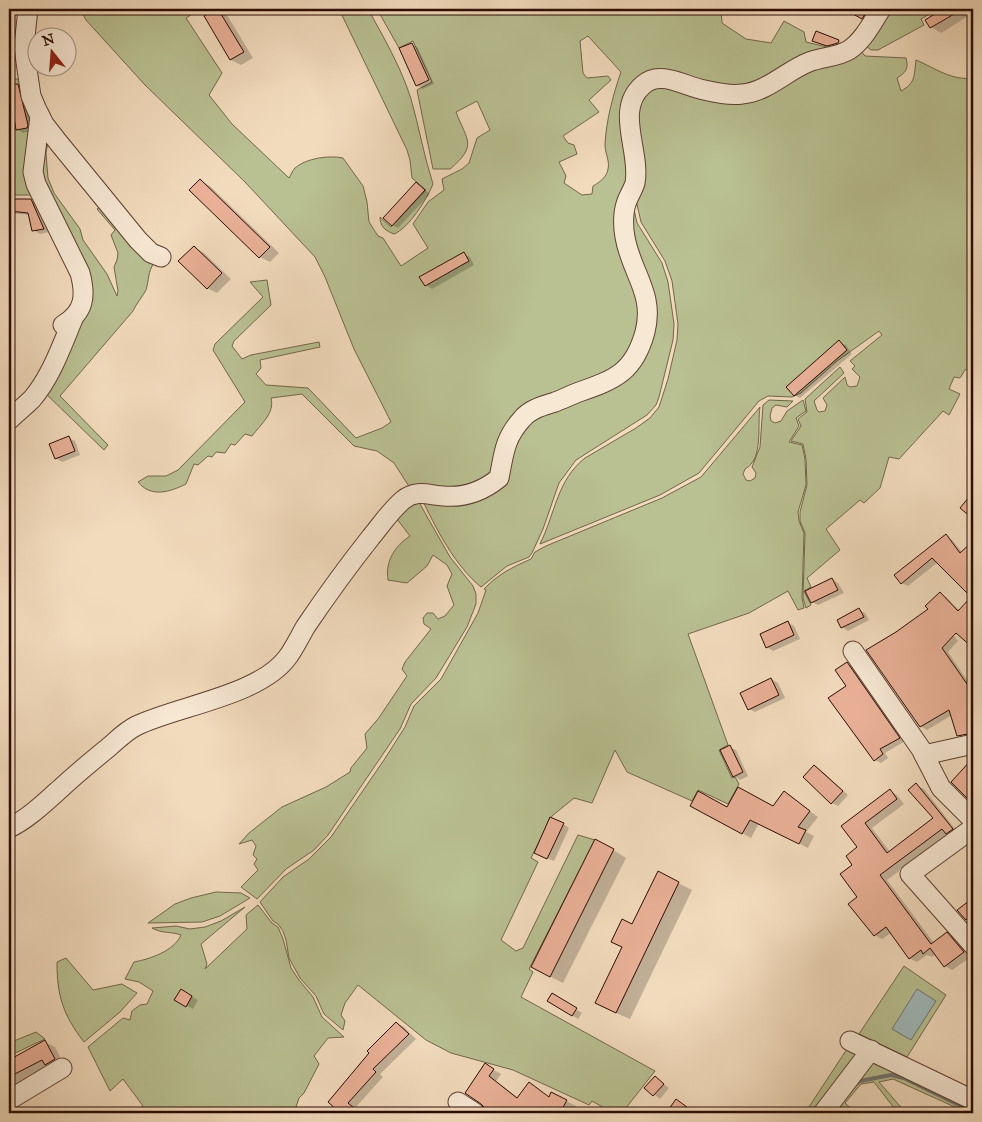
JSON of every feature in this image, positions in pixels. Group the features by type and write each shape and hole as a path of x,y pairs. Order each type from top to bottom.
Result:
{"street":[{"path":"28,9 24,46 31,96 40,116 58,142 138,240 151,253 161,257"},
{"path":"9,828 37,808 88,763 135,727 242,689 271,673 286,659 348,565 386,518 405,498 416,493 444,496 460,495 475,493 488,487 499,478 505,446 522,418 538,408 605,382 617,376 631,364 642,340 648,317 647,298 628,251 624,229 625,206 635,183 630,112 636,93 642,86 650,79 659,78 700,89 732,94 756,92 806,63 821,57 835,56 848,51 858,42 882,9"},
{"path":"9,420 32,398 43,383 62,346 68,322 84,300 84,288 80,272 36,184 33,172 40,116"},
{"path":"853,651 924,755 941,788 973,820"},
{"path":"924,755 973,744"},
{"path":"973,828 910,874 973,946"},
{"path":"850,1041 973,1100"},
{"path":"824,1113 872,1050"},
{"path":"9,1100 62,1068"},
{"path":"458,1102 475,1113"}],"green space":[{"path":"80,9 195,9 197,11 186,18 222,73 209,95 232,124 289,178 295,168 305,162 325,157 343,158 363,186 369,222 378,236 383,238 401,266 428,248 413,224 428,202 444,190 442,179 462,169 469,163 477,138 490,130 477,101 456,112 468,142 467,148 459,161 450,169 433,169 417,90 432,82 413,41 399,48 377,9 721,9 722,23 746,39 771,43 784,21 804,32 806,42 840,50 750,89 642,79 628,195 638,290 640,330 621,368 545,400 486,486 412,491 394,463 377,451 354,446 302,394 271,398 272,403 269,413 252,436 245,434 235,445 231,444 225,453 216,452 212,457 208,456 198,465 194,464 186,484 167,491 155,492 143,487 138,482 148,476 166,476 178,470 245,402 213,350 215,344 263,297 250,282 267,280 271,305 234,341 232,346 242,359 251,355 319,342 320,347 260,360 261,368 256,374 266,385 308,388 356,438 382,428 391,422 354,349 315,257 245,182 145,85 86,20","holes":["588,36 621,72 607,127 605,145 608,163 607,172 603,179 593,186 592,194 582,195 564,183 566,176 559,162 577,154 574,145 568,143 563,136 599,112 589,100 611,80 608,76 587,78 583,73 580,41"]},
{"path":"339,9 368,9 386,42 411,99 433,184 422,205 406,226 394,234 384,228 380,217 391,227 426,190 412,178 407,150"},
{"path":"886,9 938,9 921,19 924,25 878,50 871,50 866,46"},
{"path":"858,47 865,56 906,58 906,70 897,78 901,91 912,82 916,60 951,76 973,78 973,366 965,370 960,378 954,377 949,389 960,394 949,415 943,411 899,459 889,457 880,488 864,503 860,500 826,529 840,550 807,578 811,587 804,591 811,605 806,608 803,598 805,533 800,521 800,512 807,485 806,459 803,444 791,441 801,426 798,419 807,412 805,399 840,367 844,373 814,401 817,410 819,412 825,411 827,405 823,398 845,377 847,385 850,387 857,386 860,377 852,369 855,366 850,361 882,335 879,331 837,361 801,393 792,397 768,396 759,401 699,473 660,495 540,544 568,476 585,458 650,418 659,407 668,379 677,340 678,324 672,281 665,261 641,222 636,200 633,116 651,82 730,98"},
{"path":"9,79 25,79 33,113 37,195 9,195"},
{"path":"49,136 46,153 48,178 54,193 80,229 83,240 107,274 117,296 118,291 114,267 118,253 111,235 115,230 97,209 102,205 144,260 154,263 146,290 133,311 60,396 108,445 104,450 42,390 89,302 43,189 40,143"},
{"path":"632,200 637,223 662,263 668,282 674,324 673,340 656,405 647,415 576,460 559,483 543,529 532,553 529,557 507,566 481,587 454,557 439,533 421,497 480,496 518,428 590,392 647,338 630,251"},
{"path":"769,400 793,401 787,407 776,405 772,408 771,421 775,423 781,421 787,411 803,400 806,411 796,418 799,426 789,442 802,445 805,459 806,485 798,512 799,521 804,533 802,598 804,608 798,610 788,591 749,613 688,634 728,745 719,750 732,778 735,777 739,784 728,804 698,790 692,801 627,772 615,750 592,803 574,798 552,816 531,858 538,862 501,940 516,951 523,948 578,835 595,840 529,969 533,972 521,997 655,1071 622,1113 613,1113 592,1101 589,1105 513,1070 451,1053 426,1040 358,985 345,1003 341,1015 345,1021 343,1030 324,1014 316,996 300,978 289,958 283,931 273,921 260,902 283,877 309,859 331,837 405,727 414,706 441,679 478,613 486,590 484,589 489,584 506,571 531,559 535,552 546,546 662,498 701,477 760,407 759,441 755,458 743,474 746,480 750,481 755,478 756,473 752,467 760,447 763,405"},
{"path":"416,497 450,557 473,586 476,594 476,604 467,627 436,678 411,704 400,729 328,835 314,850 286,869 257,899 241,887 258,870 254,864 257,859 253,855 256,846 252,840 239,844 249,833 282,807 326,787 350,772 367,748 365,734 378,719 407,676 402,669 405,662 431,629 424,624 423,618 427,613 433,613 438,619 445,616 454,605 447,586 452,574 447,565 433,555 427,566 407,583 388,580 387,573 392,555 400,544 410,536 393,514"},
{"path":"216,892 241,893 250,898 220,916 202,922 148,923 175,904"},
{"path":"258,905 272,923 278,927 291,968 313,997 322,1017 344,1037 328,1038 314,1056 319,1064 304,1093 299,1098 294,1113 134,1113 143,1106 123,1079 110,1091 88,1047 123,1018 130,1020 132,1011 140,1005 147,1004 153,991 139,982 125,979 134,962 147,959 167,950 178,941 181,935 152,928 176,926 190,929 205,927 221,921 245,907 201,944 207,964 205,969 247,929 246,915"},
{"path":"66,958 93,990 122,984 137,993 120,1012 84,1042 66,1014 60,995 57,962"},
{"path":"904,966 946,995 907,1057 859,1034"},
{"path":"36,1032 45,1039 9,1056 9,1043"},
{"path":"847,1049 860,1056 818,1113 805,1113"},
{"path":"871,1058 973,1103 973,1111 904,1078 891,1074 860,1080 854,1085"},
{"path":"891,1076 904,1079 973,1113 968,1113 893,1079 879,1082 906,1113 898,1113 874,1082 861,1084 845,1103 856,1113 846,1113 842,1110 836,1113 855,1086 861,1081"}],"water":[{"path":"917,989 936,1001 911,1040 892,1029"}],"building":[{"path":"218,9 244,52 230,60 204,16"},
{"path":"844,9 868,9 862,19"},
{"path":"943,9 963,9 930,28 925,20"},
{"path":"816,31 839,40 838,43 827,46 812,41"},
{"path":"412,43 429,80 416,86 399,48"},
{"path":"18,84 28,125 27,128 16,130 9,85"},
{"path":"200,179 270,247 259,258 189,190"},
{"path":"416,182 425,190 392,226 383,218"},
{"path":"9,199 31,199 44,229 32,231 28,213 9,211"},
{"path":"194,246 222,273 207,289 178,261"},
{"path":"464,252 469,261 425,286 419,277"},
{"path":"839,340 847,350 794,396 786,387"},
{"path":"69,436 75,451 55,459 49,444"},
{"path":"973,492 973,519 960,508"},
{"path":"946,534 960,553 973,541 973,648 956,633 942,648 967,684 973,679 973,733 957,736 949,710 920,727 866,650 896,632 928,609 925,606 940,592 958,611 971,597 932,558 901,584 894,575"},
{"path":"832,578 838,590 811,603 805,591"},
{"path":"859,608 864,617 841,628 837,620"},
{"path":"788,621 794,635 766,648 760,634"},
{"path":"847,662 900,738 880,749 883,754 874,761 828,698 846,686 835,670"},
{"path":"771,678 779,695 748,710 740,693"},
{"path":"730,745 743,772 733,777 720,750"},
{"path":"973,758 973,804 951,782"},
{"path":"814,765 843,791 831,804 803,777"},
{"path":"916,783 953,829 946,834 942,829 880,875 931,944 947,932 964,952 944,967 930,948 923,954 921,950 909,959 886,927 874,936 848,904 857,897 840,874 852,865 846,856 857,847 841,826 890,789 897,799 865,823 887,853 933,818 908,790"},
{"path":"738,787 773,806 784,791 810,811 798,827 806,830 799,844 750,820 742,834 690,806 698,791 727,807"},
{"path":"550,817 564,823 547,859 534,853"},
{"path":"595,839 614,849 550,977 531,967"},
{"path":"658,871 679,882 616,1013 595,1003 622,947 611,942 622,919 632,924"},
{"path":"973,898 973,914 966,920 957,910"},
{"path":"181,989 192,996 186,1007 174,1000"},
{"path":"552,993 577,1008 572,1016 547,1001"},
{"path":"396,1022 409,1034 373,1069 376,1072 348,1103 354,1108 349,1113 340,1113 328,1102 369,1053 367,1051"},
{"path":"45,1040 55,1059 45,1065 42,1060 9,1077 9,1060"},
{"path":"485,1063 494,1069 489,1076 517,1098 529,1082 549,1097 551,1092 567,1100 560,1113 486,1113 485,1108 481,1104 465,1093"},
{"path":"655,1076 664,1084 653,1096 644,1088"},
{"path":"676,1099 695,1113 666,1113"}],"waterway":[{"path":"855,1085 860,1081 891,1075 904,1078 973,1112"}]}
